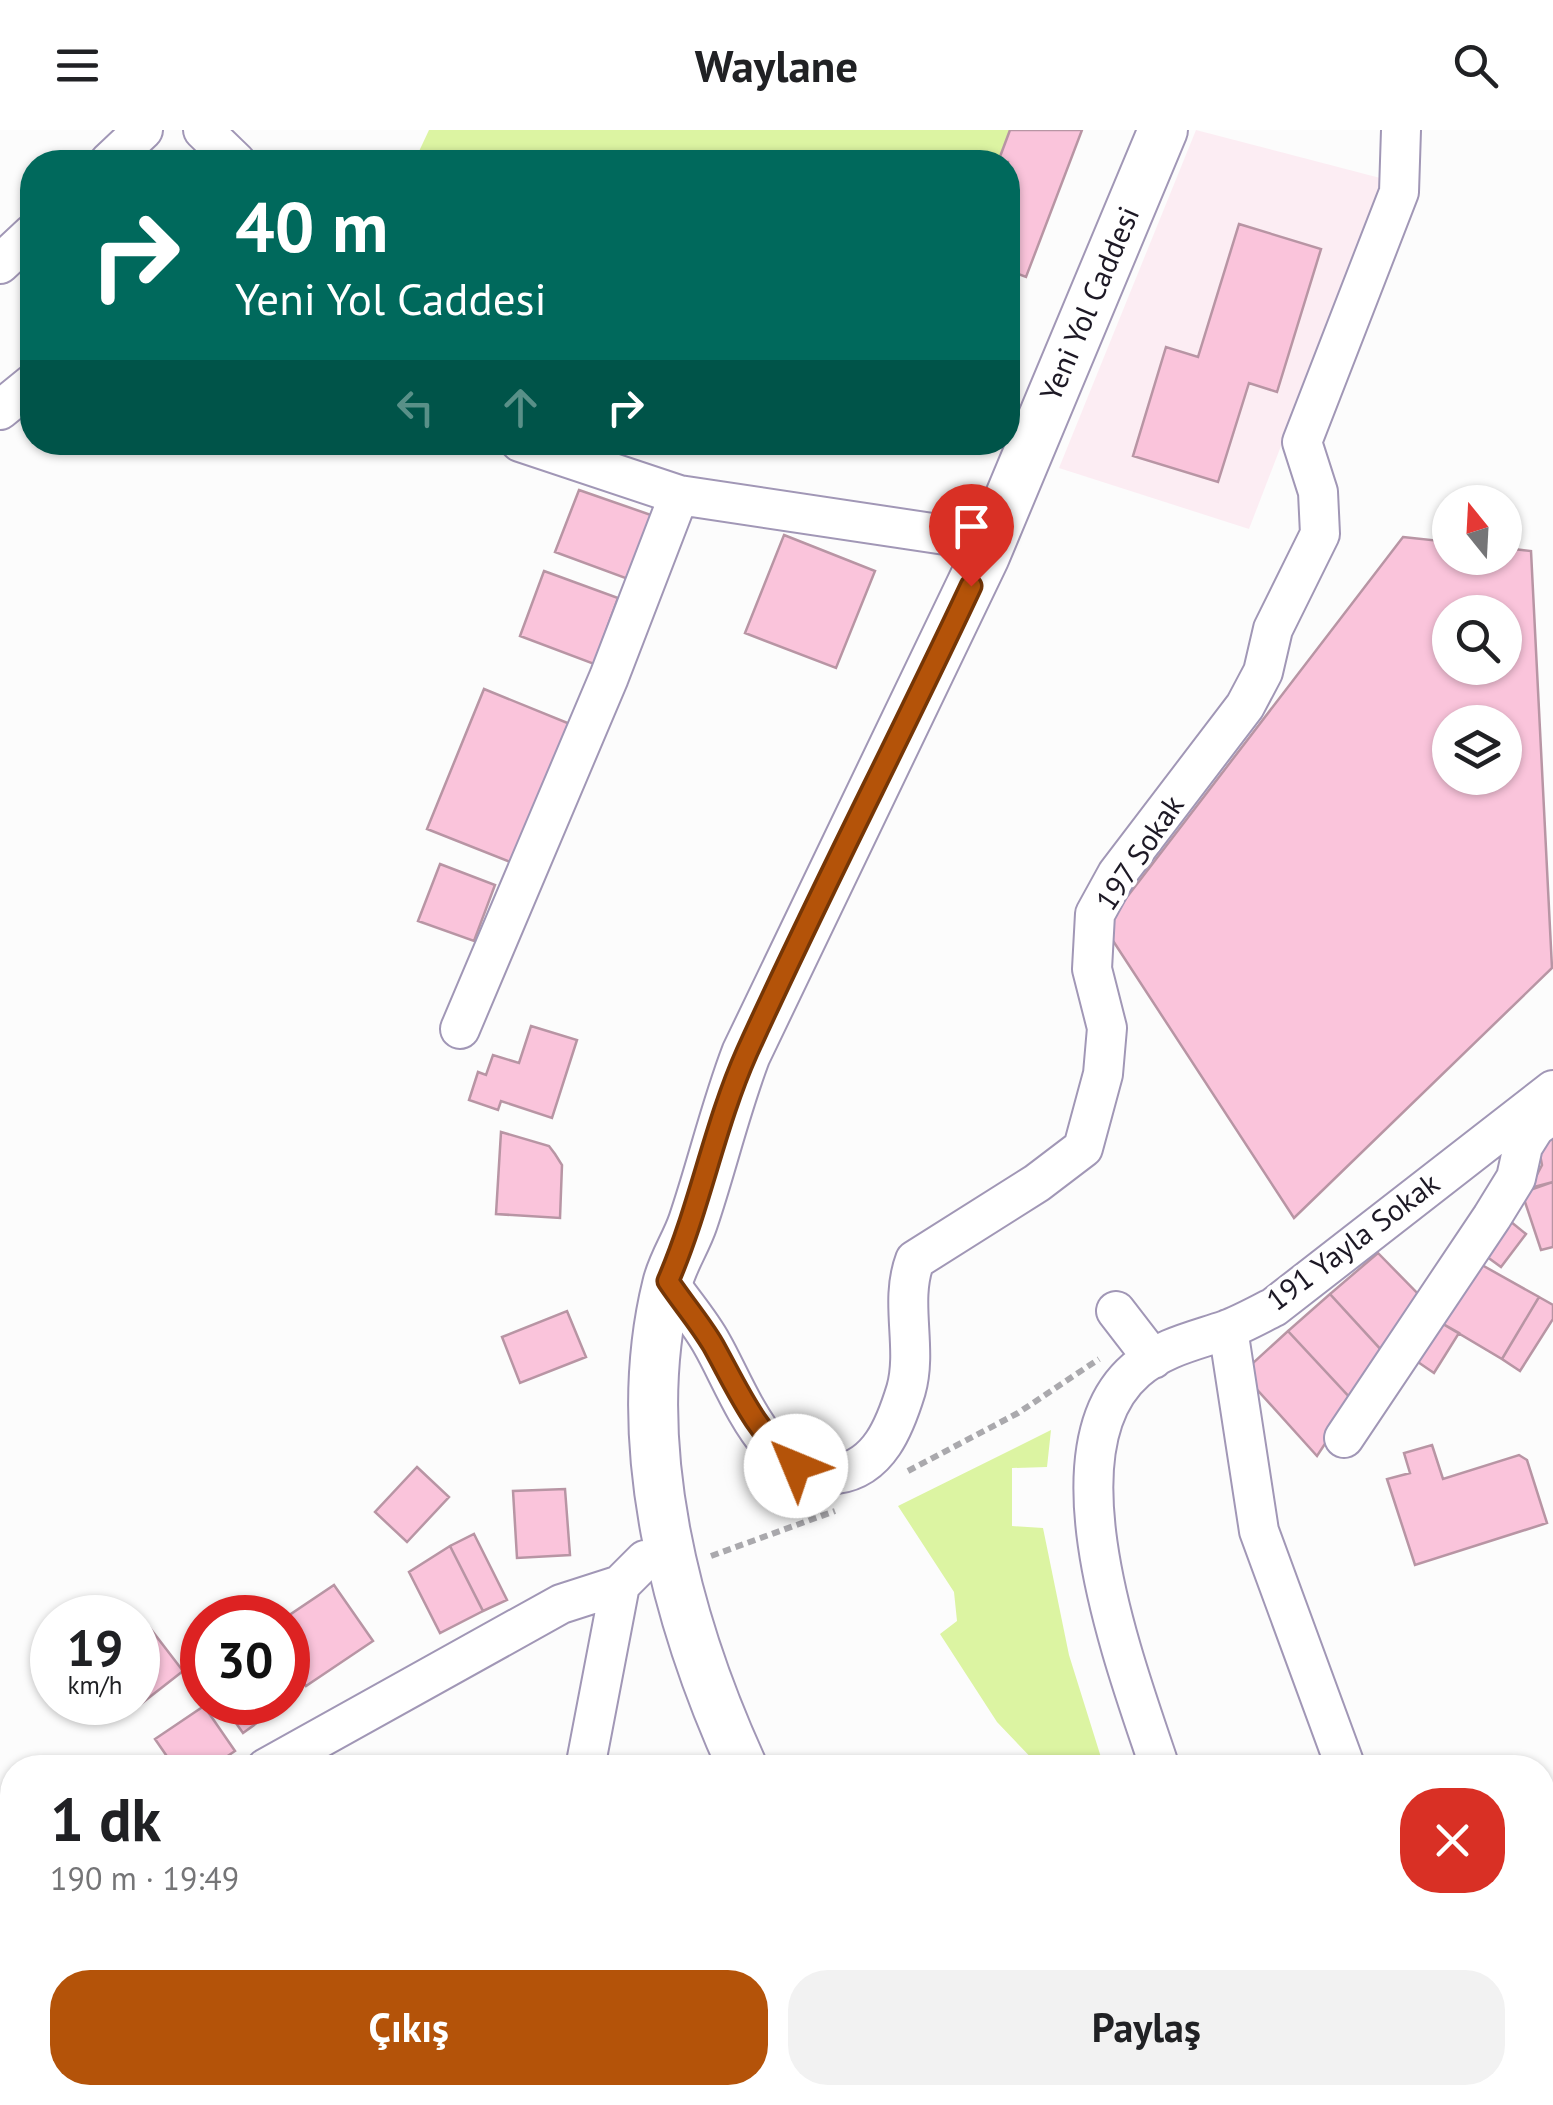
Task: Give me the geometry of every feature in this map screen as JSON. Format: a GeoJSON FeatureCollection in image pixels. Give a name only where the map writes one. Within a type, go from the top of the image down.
{"type":"FeatureCollection","features":[{"type":"Feature","properties":{"kind":"main road","name":"Yeni Yol Caddesi"},"geometry":{"type":"LineString","coordinates":[[1020,429],[1106,232],[1140,130]]}},
{"type":"Feature","properties":{"kind":"main road","name":"Yeni Yol Caddesi"},"geometry":{"type":"LineString","coordinates":[[738,1755],[696,1651],[663,1522],[653,1402],[668,1281],[693,1224],[716,1137],[746,1054],[977,572],[1163,130]]}},
{"type":"Feature","properties":{"kind":"main road","name":"Yeni Yol Caddesi"},"geometry":{"type":"LineString","coordinates":[[713,1755],[633,1572],[634,1432],[641,1355],[656,1271],[699,1118],[776,943],[972,539],[1009,455]]}},
{"type":"Feature","properties":{"kind":"street"},"geometry":{"type":"LineString","coordinates":[[122,150],[143,130]]}},
{"type":"Feature","properties":{"kind":"street"},"geometry":{"type":"LineString","coordinates":[[203,130],[224,150]]}},
{"type":"Feature","properties":{"kind":"street","name":"197 Sokak"},"geometry":{"type":"LineString","coordinates":[[668,1281],[711,1341],[748,1414],[770,1444],[822,1476],[848,1472],[867,1463],[881,1448],[908,1384],[906,1281],[914,1260],[1037,1184],[1083,1148],[1103,1074],[1107,1028],[1092,968],[1095,914],[1118,874],[1246,706],[1263,672],[1273,628],[1320,534],[1318,492],[1302,442],[1398,192],[1401,130]]}},
{"type":"Feature","properties":{"kind":"street"},"geometry":{"type":"LineString","coordinates":[[0,264],[20,245]]}},
{"type":"Feature","properties":{"kind":"street"},"geometry":{"type":"LineString","coordinates":[[0,410],[20,394]]}},
{"type":"Feature","properties":{"kind":"street"},"geometry":{"type":"LineString","coordinates":[[559,455],[679,495],[972,539]]}},
{"type":"Feature","properties":{"kind":"street"},"geometry":{"type":"LineString","coordinates":[[460,1029],[609,677],[679,495]]}},
{"type":"Feature","properties":{"kind":"street","name":"191 Yayla Sokak"},"geometry":{"type":"LineString","coordinates":[[1156,1755],[1118,1636],[1094,1522],[1092,1487],[1104,1424],[1115,1398],[1130,1376],[1166,1350],[1228,1330],[1295,1292],[1553,1090]]}},
{"type":"Feature","properties":{"kind":"street"},"geometry":{"type":"LineString","coordinates":[[1344,1438],[1516,1178],[1523,1146],[1535,1127],[1553,1114]]}},
{"type":"Feature","properties":{"kind":"street"},"geometry":{"type":"LineString","coordinates":[[1116,1312],[1152,1359]]}},
{"type":"Feature","properties":{"kind":"street"},"geometry":{"type":"LineString","coordinates":[[1228,1330],[1259,1531],[1341,1755]]}},
{"type":"Feature","properties":{"kind":"street"},"geometry":{"type":"LineString","coordinates":[[289,1755],[561,1604],[633,1572]]}},
{"type":"Feature","properties":{"kind":"street"},"geometry":{"type":"LineString","coordinates":[[588,1755],[633,1572]]}},
{"type":"Feature","properties":{"kind":"shaded area"},"geometry":{"type":"Polygon","coordinates":[[[1196,130],[1384,179],[1249,529],[1059,468],[1196,130]]]}},
{"type":"Feature","properties":{"kind":"green space"},"geometry":{"type":"Polygon","coordinates":[[[429,130],[1082,130],[1026,277],[1020,276],[1020,150],[420,150],[429,130]]]}},
{"type":"Feature","properties":{"kind":"green space"},"geometry":{"type":"Polygon","coordinates":[[[1051,1430],[1047,1467],[1012,1468],[1012,1526],[1043,1528],[1069,1655],[1100,1755],[1029,1755],[997,1722],[940,1634],[957,1621],[954,1592],[898,1506],[1051,1430]]]}},
{"type":"Feature","properties":{"kind":"building"},"geometry":{"type":"Polygon","coordinates":[[[1010,130],[1082,130],[1026,277],[1020,275],[1020,150],[1002,150],[1010,130]]]}},
{"type":"Feature","properties":{"kind":"building"},"geometry":{"type":"Polygon","coordinates":[[[1239,224],[1321,249],[1277,392],[1249,383],[1218,482],[1133,456],[1166,347],[1198,357],[1239,224]]]}},
{"type":"Feature","properties":{"kind":"building"},"geometry":{"type":"Polygon","coordinates":[[[579,490],[651,515],[628,579],[555,552],[579,490]]]}},
{"type":"Feature","properties":{"kind":"building"},"geometry":{"type":"Polygon","coordinates":[[[784,535],[875,571],[836,668],[745,633],[784,535]]]}},
{"type":"Feature","properties":{"kind":"building"},"geometry":{"type":"Polygon","coordinates":[[[1403,537],[1432,540],[1432,575],[1522,575],[1522,550],[1531,551],[1552,968],[1294,1218],[1104,927],[1403,537]]]}},
{"type":"Feature","properties":{"kind":"building"},"geometry":{"type":"Polygon","coordinates":[[[544,571],[618,598],[594,664],[520,636],[544,571]]]}},
{"type":"Feature","properties":{"kind":"building"},"geometry":{"type":"Polygon","coordinates":[[[484,689],[570,724],[513,863],[427,829],[484,689]]]}},
{"type":"Feature","properties":{"kind":"building"},"geometry":{"type":"Polygon","coordinates":[[[440,864],[495,885],[474,941],[418,921],[440,864]]]}},
{"type":"Feature","properties":{"kind":"building"},"geometry":{"type":"Polygon","coordinates":[[[531,1026],[577,1040],[552,1118],[501,1101],[498,1110],[469,1100],[478,1072],[486,1075],[493,1055],[519,1063],[531,1026]]]}},
{"type":"Feature","properties":{"kind":"building"},"geometry":{"type":"Polygon","coordinates":[[[1553,1128],[1553,1182],[1530,1188],[1542,1165],[1537,1139],[1553,1128]]]}},
{"type":"Feature","properties":{"kind":"building"},"geometry":{"type":"Polygon","coordinates":[[[501,1132],[549,1146],[555,1154],[562,1165],[560,1218],[496,1214],[501,1132]]]}},
{"type":"Feature","properties":{"kind":"building"},"geometry":{"type":"Polygon","coordinates":[[[1553,1182],[1553,1247],[1541,1250],[1522,1193],[1553,1182]]]}},
{"type":"Feature","properties":{"kind":"building"},"geometry":{"type":"Polygon","coordinates":[[[1505,1217],[1526,1234],[1501,1267],[1486,1256],[1505,1217]]]}},
{"type":"Feature","properties":{"kind":"building"},"geometry":{"type":"Polygon","coordinates":[[[1378,1253],[1427,1303],[1384,1353],[1330,1294],[1378,1253]]]}},
{"type":"Feature","properties":{"kind":"building"},"geometry":{"type":"Polygon","coordinates":[[[1473,1260],[1539,1297],[1502,1359],[1438,1321],[1473,1260]]]}},
{"type":"Feature","properties":{"kind":"building"},"geometry":{"type":"Polygon","coordinates":[[[1330,1294],[1384,1353],[1353,1401],[1288,1331],[1330,1294]]]}},
{"type":"Feature","properties":{"kind":"building"},"geometry":{"type":"Polygon","coordinates":[[[1539,1297],[1553,1305],[1553,1319],[1520,1371],[1502,1359],[1539,1297]]]}},
{"type":"Feature","properties":{"kind":"building"},"geometry":{"type":"Polygon","coordinates":[[[567,1311],[586,1357],[520,1383],[502,1337],[567,1311]]]}},
{"type":"Feature","properties":{"kind":"building"},"geometry":{"type":"Polygon","coordinates":[[[1438,1321],[1459,1333],[1434,1373],[1412,1358],[1438,1321]]]}},
{"type":"Feature","properties":{"kind":"building"},"geometry":{"type":"Polygon","coordinates":[[[1288,1331],[1353,1401],[1317,1456],[1242,1373],[1288,1331]]]}},
{"type":"Feature","properties":{"kind":"building"},"geometry":{"type":"Polygon","coordinates":[[[1432,1445],[1443,1479],[1519,1455],[1527,1460],[1547,1523],[1415,1565],[1387,1479],[1410,1473],[1404,1453],[1432,1445]]]}},
{"type":"Feature","properties":{"kind":"building"},"geometry":{"type":"Polygon","coordinates":[[[417,1467],[449,1497],[407,1542],[375,1512],[417,1467]]]}},
{"type":"Feature","properties":{"kind":"building"},"geometry":{"type":"Polygon","coordinates":[[[565,1489],[570,1555],[517,1558],[513,1491],[565,1489]]]}},
{"type":"Feature","properties":{"kind":"building"},"geometry":{"type":"Polygon","coordinates":[[[474,1534],[507,1600],[483,1611],[450,1546],[474,1534]]]}},
{"type":"Feature","properties":{"kind":"building"},"geometry":{"type":"Polygon","coordinates":[[[450,1546],[483,1611],[440,1633],[409,1572],[450,1546]]]}},
{"type":"Feature","properties":{"kind":"building"},"geometry":{"type":"Polygon","coordinates":[[[334,1585],[373,1641],[310,1683],[310,1601],[334,1585]]]}},
{"type":"Feature","properties":{"kind":"building"},"geometry":{"type":"Polygon","coordinates":[[[160,1641],[180,1667],[180,1673],[160,1689],[160,1641]]]}},
{"type":"Feature","properties":{"kind":"building"},"geometry":{"type":"Polygon","coordinates":[[[180,1722],[217,1725],[235,1751],[229,1755],[166,1755],[155,1739],[180,1722]]]}},
{"type":"Feature","properties":{"kind":"building"},"geometry":{"type":"Polygon","coordinates":[[[237,1725],[254,1725],[243,1733],[237,1725]]]}},
{"type":"Feature","properties":{"kind":"route"},"geometry":{"type":"LineString","coordinates":[[796,1466],[770,1444],[748,1414],[711,1341],[668,1281],[693,1224],[716,1137],[746,1054],[971,586]]}}]}
